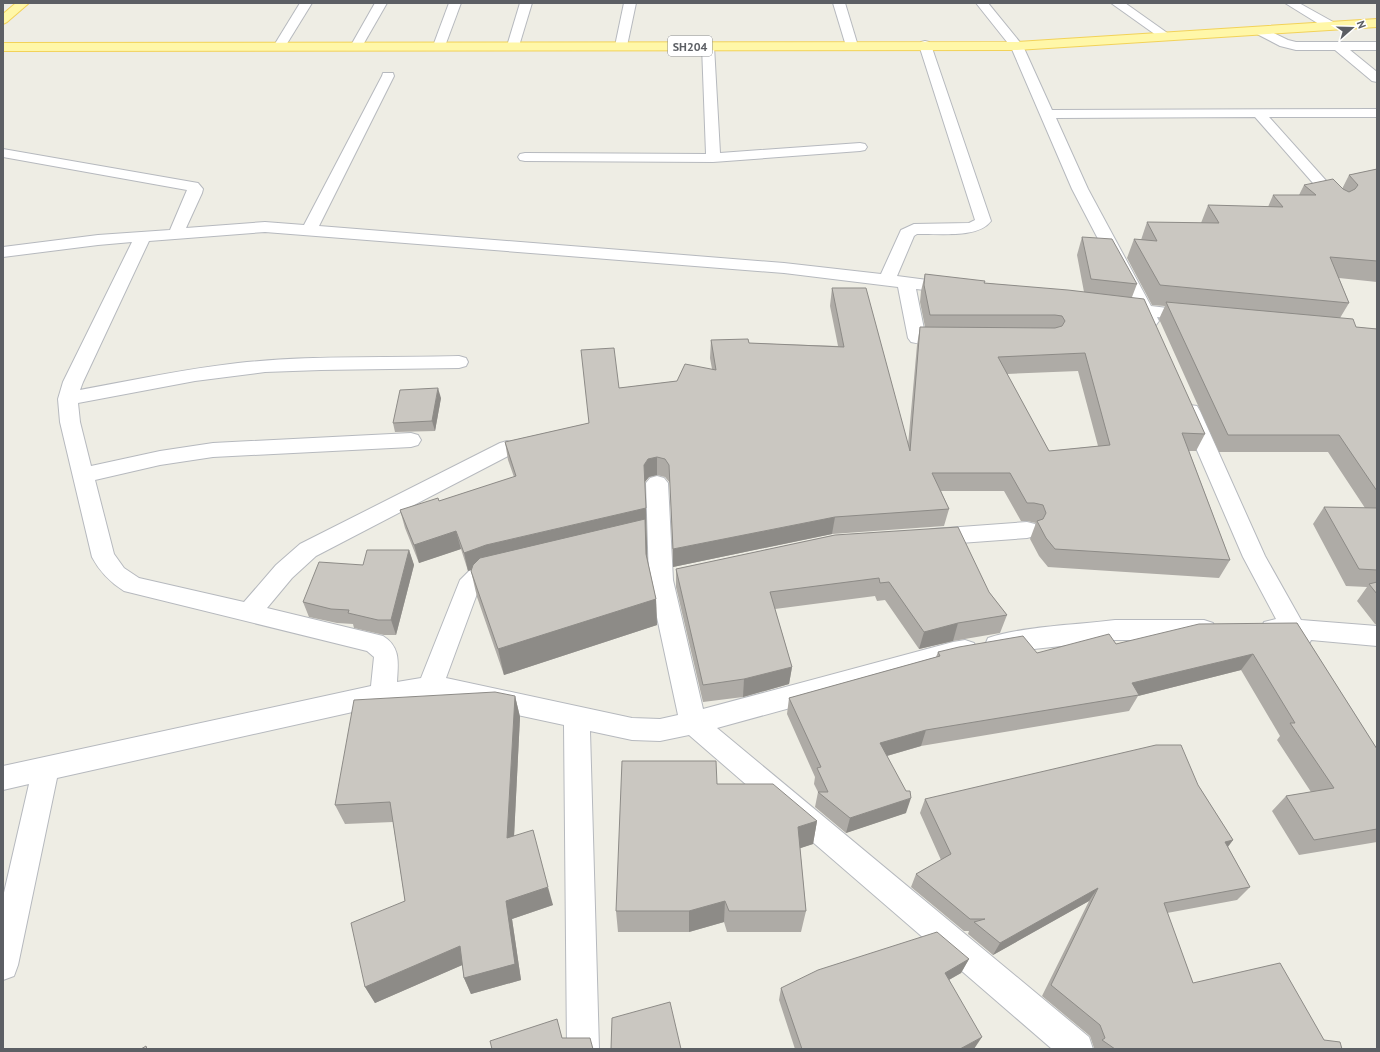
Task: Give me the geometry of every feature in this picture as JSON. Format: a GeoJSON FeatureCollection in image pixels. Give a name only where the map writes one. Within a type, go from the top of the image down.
{"type":"FeatureCollection","features":[{"type":"Feature","properties":{"kind":"main road"},"geometry":{"type":"LineString","coordinates":[[3,20],[23,3]]}},
{"type":"Feature","properties":{"kind":"main road","name":"SH204"},"geometry":{"type":"LineString","coordinates":[[3,47],[1017,46],[1377,23]]}},
{"type":"Feature","properties":{"kind":"street"},"geometry":{"type":"LineString","coordinates":[[279,47],[306,3]]}},
{"type":"Feature","properties":{"kind":"street"},"geometry":{"type":"LineString","coordinates":[[356,46],[381,3]]}},
{"type":"Feature","properties":{"kind":"street"},"geometry":{"type":"LineString","coordinates":[[439,46],[455,3]]}},
{"type":"Feature","properties":{"kind":"street"},"geometry":{"type":"LineString","coordinates":[[513,46],[526,3]]}},
{"type":"Feature","properties":{"kind":"street"},"geometry":{"type":"LineString","coordinates":[[621,46],[630,3]]}},
{"type":"Feature","properties":{"kind":"street"},"geometry":{"type":"LineString","coordinates":[[839,3],[852,46]]}},
{"type":"Feature","properties":{"kind":"street"},"geometry":{"type":"LineString","coordinates":[[982,3],[1017,46],[1080,189],[1145,311],[1158,340]]}},
{"type":"Feature","properties":{"kind":"street"},"geometry":{"type":"LineString","coordinates":[[1117,3],[1168,37]]}},
{"type":"Feature","properties":{"kind":"street"},"geometry":{"type":"LineString","coordinates":[[1291,3],[1332,26]]}},
{"type":"Feature","properties":{"kind":"street"},"geometry":{"type":"LineString","coordinates":[[1262,31],[1290,45],[1377,46]]}},
{"type":"Feature","properties":{"kind":"street"},"geometry":{"type":"LineString","coordinates":[[887,280],[907,233],[910,230],[972,228],[982,222],[925,45]]}},
{"type":"Feature","properties":{"kind":"street"},"geometry":{"type":"LineString","coordinates":[[708,46],[713,158]]}},
{"type":"Feature","properties":{"kind":"street"},"geometry":{"type":"LineString","coordinates":[[1338,46],[1376,77]]}},
{"type":"Feature","properties":{"kind":"street"},"geometry":{"type":"LineString","coordinates":[[309,231],[388,76]]}},
{"type":"Feature","properties":{"kind":"street"},"geometry":{"type":"LineString","coordinates":[[1047,114],[1377,113]]}},
{"type":"Feature","properties":{"kind":"street"},"geometry":{"type":"LineString","coordinates":[[1259,114],[1339,204]]}},
{"type":"Feature","properties":{"kind":"street"},"geometry":{"type":"LineString","coordinates":[[525,157],[713,158],[860,147]]}},
{"type":"Feature","properties":{"kind":"street"},"geometry":{"type":"LineString","coordinates":[[3,153],[193,186],[195,189],[194,193],[176,234]]}},
{"type":"Feature","properties":{"kind":"street"},"geometry":{"type":"LineString","coordinates":[[3,252],[98,240],[265,227],[776,267],[968,290]]}},
{"type":"Feature","properties":{"kind":"street"},"geometry":{"type":"LineString","coordinates":[[144,236],[73,382],[68,399],[70,422],[103,557],[116,574],[132,585],[374,643],[382,648],[386,657],[383,695]]}},
{"type":"Feature","properties":{"kind":"street"},"geometry":{"type":"LineString","coordinates":[[906,282],[917,338],[961,339]]}},
{"type":"Feature","properties":{"kind":"street"},"geometry":{"type":"LineString","coordinates":[[1107,306],[1209,318]]}},
{"type":"Feature","properties":{"kind":"street"},"geometry":{"type":"LineString","coordinates":[[68,399],[184,377],[239,369],[292,365],[459,362]]}},
{"type":"Feature","properties":{"kind":"street"},"geometry":{"type":"LineString","coordinates":[[1184,398],[1254,557],[1293,629],[1310,656]]}},
{"type":"Feature","properties":{"kind":"street"},"geometry":{"type":"LineString","coordinates":[[82,475],[160,458],[213,450],[411,440]]}},
{"type":"Feature","properties":{"kind":"street"},"geometry":{"type":"LineString","coordinates":[[249,613],[284,570],[308,550],[506,448]]}},
{"type":"Feature","properties":{"kind":"street"},"geometry":{"type":"LineString","coordinates":[[657,483],[661,580],[693,723],[1077,1049]]}},
{"type":"Feature","properties":{"kind":"street"},"geometry":{"type":"LineString","coordinates":[[910,539],[1027,530]]}},
{"type":"Feature","properties":{"kind":"street"},"geometry":{"type":"LineString","coordinates":[[636,538],[659,532]]}},
{"type":"Feature","properties":{"kind":"street"},"geometry":{"type":"LineString","coordinates":[[430,687],[468,586],[477,577],[521,565]]}},
{"type":"Feature","properties":{"kind":"street"},"geometry":{"type":"LineString","coordinates":[[661,580],[685,575]]}},
{"type":"Feature","properties":{"kind":"street"},"geometry":{"type":"LineString","coordinates":[[3,778],[383,695],[430,687],[448,689],[632,729],[660,730],[693,723],[953,652],[1034,639],[1115,630],[1223,629]]}},
{"type":"Feature","properties":{"kind":"street"},"geometry":{"type":"LineString","coordinates":[[1254,629],[1293,629],[1377,636]]}},
{"type":"Feature","properties":{"kind":"street"},"geometry":{"type":"LineString","coordinates":[[577,717],[583,1049]]}},
{"type":"Feature","properties":{"kind":"street"},"geometry":{"type":"LineString","coordinates":[[3,965],[46,768]]}},
{"type":"Feature","properties":{"kind":"building"},"geometry":{"type":"Polygon","coordinates":[[[1377,169],[1377,261],[1330,257],[1349,303],[1160,285],[1134,239],[1157,241],[1147,222],[1219,223],[1208,205],[1283,207],[1273,195],[1316,195],[1304,185],[1333,179],[1343,189],[1349,192],[1355,189],[1358,185],[1349,175],[1377,169]]]}},
{"type":"Feature","properties":{"kind":"building"},"geometry":{"type":"Polygon","coordinates":[[[1082,237],[1112,239],[1137,284],[1091,279],[1082,237]]]}},
{"type":"Feature","properties":{"kind":"building"},"geometry":{"type":"Polygon","coordinates":[[[925,274],[985,281],[984,283],[1068,290],[1144,299],[1205,434],[1182,433],[1230,560],[1055,549],[1046,538],[1037,521],[1043,519],[1046,513],[1043,505],[1027,503],[1010,473],[932,473],[949,509],[835,517],[673,549],[669,465],[665,459],[657,457],[648,459],[644,465],[646,508],[486,545],[464,553],[456,531],[414,545],[400,510],[438,498],[439,501],[516,476],[505,442],[589,423],[581,350],[614,348],[619,388],[677,381],[685,364],[716,370],[711,340],[748,339],[749,343],[844,347],[832,288],[866,288],[910,451],[920,327],[1055,328],[1062,326],[1065,321],[1062,316],[1055,315],[930,315],[924,285],[925,274]],[[1085,353],[998,357],[1049,451],[1110,445],[1085,353]]]}},
{"type":"Feature","properties":{"kind":"building"},"geometry":{"type":"Polygon","coordinates":[[[1166,302],[1353,319],[1356,327],[1377,329],[1377,491],[1339,435],[1228,435],[1166,302]]]}},
{"type":"Feature","properties":{"kind":"building"},"geometry":{"type":"Polygon","coordinates":[[[438,388],[432,421],[393,423],[400,390],[438,388]]]}},
{"type":"Feature","properties":{"kind":"building"},"geometry":{"type":"Polygon","coordinates":[[[1324,507],[1377,508],[1377,570],[1359,569],[1324,507]]]}},
{"type":"Feature","properties":{"kind":"building"},"geometry":{"type":"Polygon","coordinates":[[[645,519],[646,554],[656,599],[498,649],[471,571],[473,565],[480,558],[645,519]]]}},
{"type":"Feature","properties":{"kind":"building"},"geometry":{"type":"Polygon","coordinates":[[[958,527],[989,592],[1007,615],[958,623],[924,632],[889,582],[880,583],[879,578],[770,592],[792,667],[744,679],[703,685],[676,569],[835,535],[958,527]]]}},
{"type":"Feature","properties":{"kind":"building"},"geometry":{"type":"Polygon","coordinates":[[[367,550],[409,550],[391,620],[378,620],[348,613],[349,610],[331,609],[303,602],[319,562],[363,565],[367,550]]]}},
{"type":"Feature","properties":{"kind":"building"},"geometry":{"type":"Polygon","coordinates":[[[1377,582],[1377,594],[1369,584],[1377,582]]]}},
{"type":"Feature","properties":{"kind":"building"},"geometry":{"type":"Polygon","coordinates":[[[1297,623],[1377,749],[1377,829],[1314,840],[1286,796],[1334,788],[1290,723],[1295,723],[1253,654],[1132,683],[1139,695],[926,730],[880,743],[906,791],[910,791],[911,798],[850,818],[818,792],[828,792],[817,768],[821,767],[789,698],[940,656],[938,652],[1023,636],[1037,653],[1109,634],[1116,644],[1199,624],[1297,623]]]}},
{"type":"Feature","properties":{"kind":"building"},"geometry":{"type":"Polygon","coordinates":[[[495,692],[515,696],[507,838],[533,830],[548,887],[506,901],[515,964],[464,978],[460,946],[365,987],[351,923],[405,901],[390,802],[335,805],[354,700],[495,692]]]}},
{"type":"Feature","properties":{"kind":"building"},"geometry":{"type":"Polygon","coordinates":[[[1156,745],[1181,745],[1198,785],[1233,840],[1225,842],[1250,887],[1164,903],[1193,983],[1280,963],[1324,1040],[1340,1042],[1342,1049],[1115,1049],[1102,1040],[1105,1038],[1100,1025],[1051,985],[1098,888],[1000,943],[974,922],[985,919],[970,919],[916,874],[951,854],[925,799],[1156,745]]]}},
{"type":"Feature","properties":{"kind":"building"},"geometry":{"type":"Polygon","coordinates":[[[622,761],[716,761],[717,784],[773,784],[817,821],[798,827],[806,911],[729,911],[725,901],[689,911],[616,911],[622,761]]]}},
{"type":"Feature","properties":{"kind":"building"},"geometry":{"type":"Polygon","coordinates":[[[937,932],[969,959],[945,973],[982,1037],[960,1049],[802,1049],[781,988],[818,970],[937,932]]]}},
{"type":"Feature","properties":{"kind":"building"},"geometry":{"type":"Polygon","coordinates":[[[670,1002],[681,1049],[611,1049],[612,1018],[670,1002]]]}},
{"type":"Feature","properties":{"kind":"building"},"geometry":{"type":"Polygon","coordinates":[[[557,1019],[562,1038],[590,1038],[593,1049],[492,1049],[490,1041],[557,1019]]]}}]}
